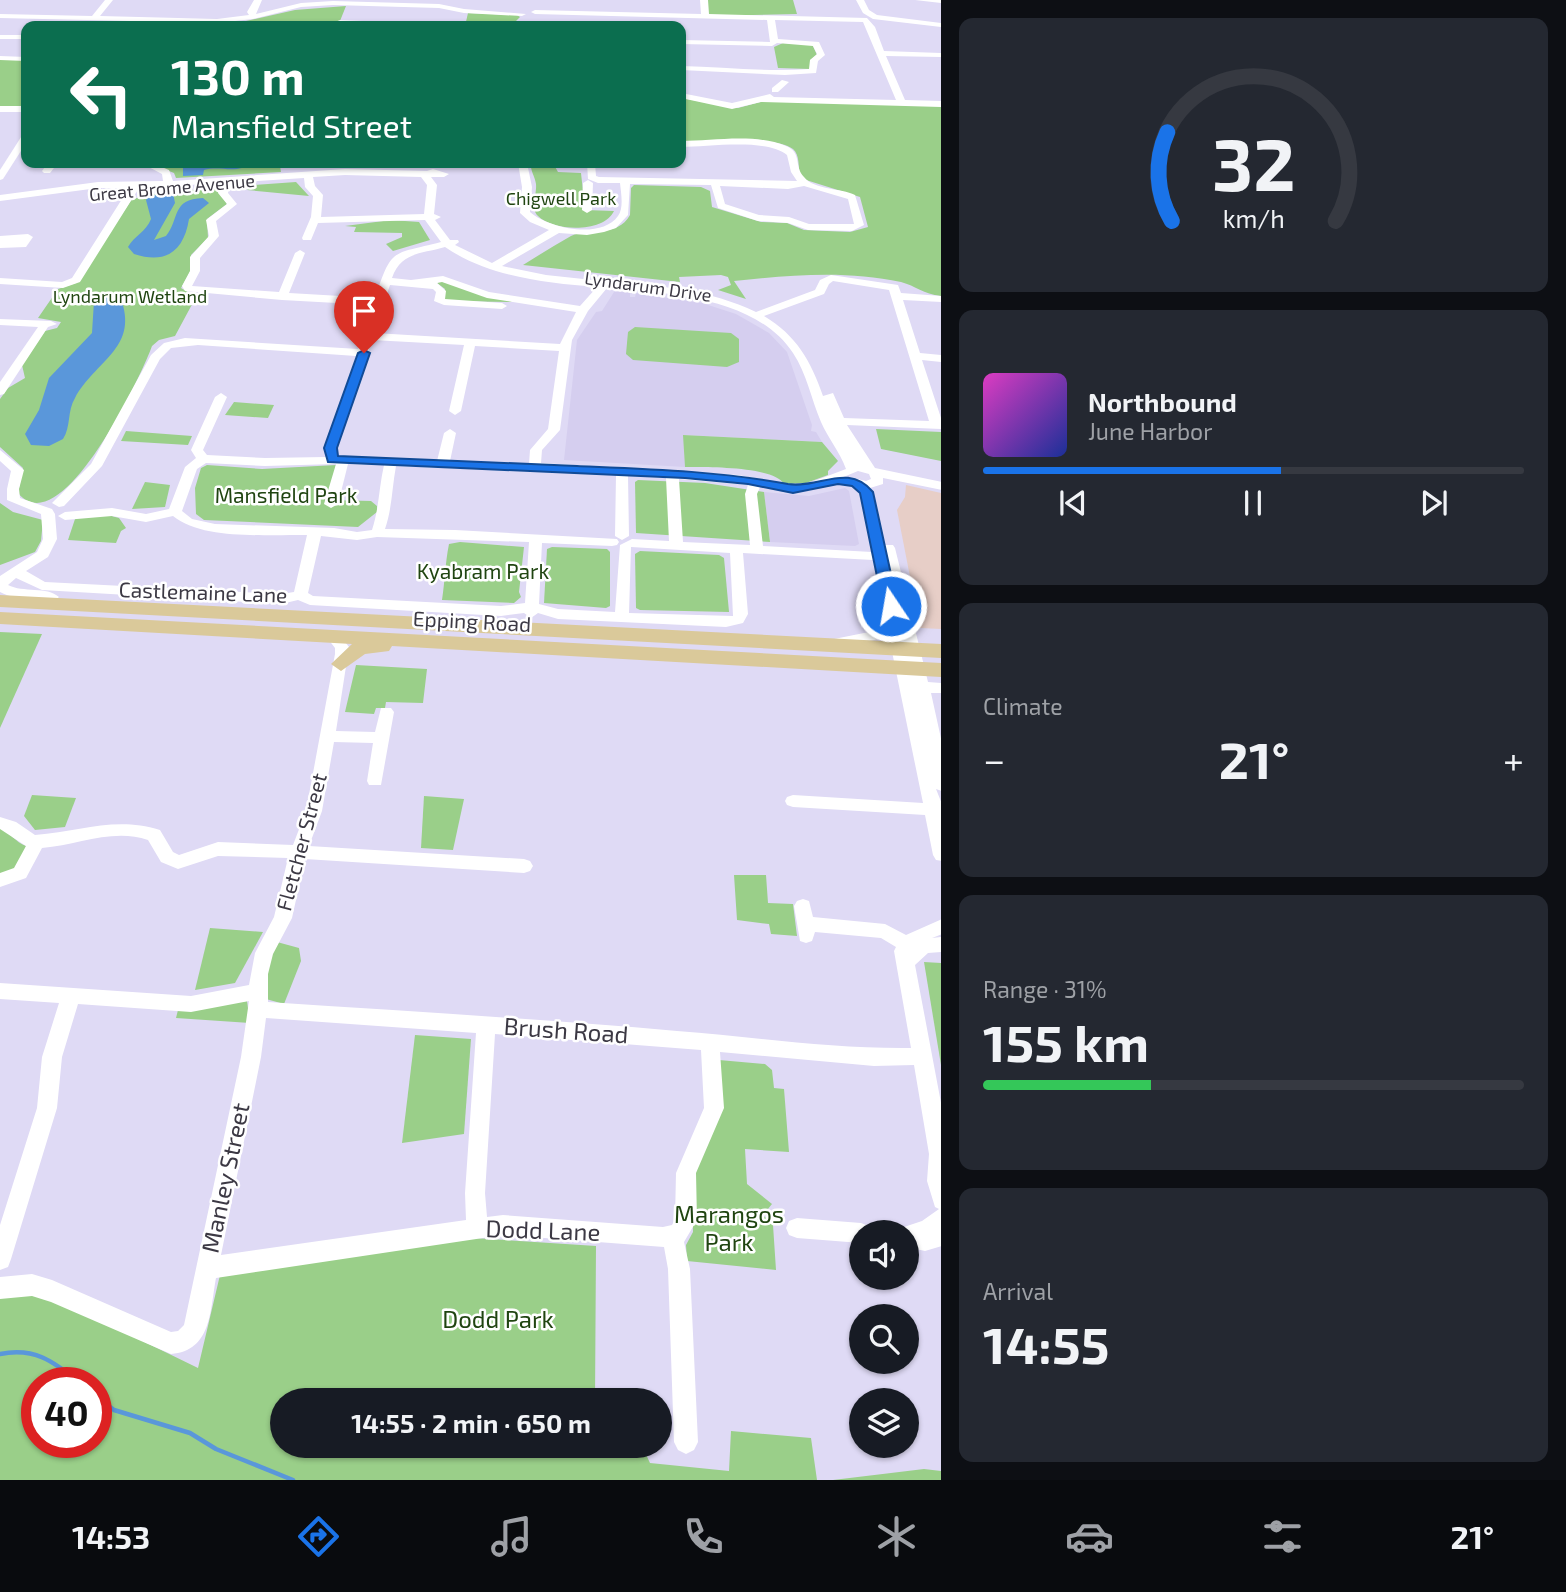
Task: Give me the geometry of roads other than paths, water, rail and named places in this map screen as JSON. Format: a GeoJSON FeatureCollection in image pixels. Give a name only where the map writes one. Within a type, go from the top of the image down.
{"type":"FeatureCollection","features":[{"type":"Feature","properties":{"kind":"main road","name":"Epping Road"},"geometry":{"type":"LineString","coordinates":[[0,601],[818,645],[941,670]]}},
{"type":"Feature","properties":{"kind":"main road","name":"Epping Road"},"geometry":{"type":"LineString","coordinates":[[0,618],[332,635],[499,647],[906,665],[941,651]]}},
{"type":"Feature","properties":{"kind":"main road"},"geometry":{"type":"LineString","coordinates":[[341,664],[360,648],[369,646],[463,650],[499,647]]}},
{"type":"Feature","properties":{"kind":"street"},"geometry":{"type":"LineString","coordinates":[[95,17],[109,0]]}},
{"type":"Feature","properties":{"kind":"street"},"geometry":{"type":"LineString","coordinates":[[255,14],[258,0]]}},
{"type":"Feature","properties":{"kind":"street"},"geometry":{"type":"LineString","coordinates":[[704,0],[705,18]]}},
{"type":"Feature","properties":{"kind":"street"},"geometry":{"type":"LineString","coordinates":[[860,0],[870,19],[901,102]]}},
{"type":"Feature","properties":{"kind":"street"},"geometry":{"type":"LineString","coordinates":[[919,0],[938,1],[941,13]]}},
{"type":"Feature","properties":{"kind":"street"},"geometry":{"type":"LineString","coordinates":[[216,21],[301,5],[343,1],[440,8],[459,5],[505,13],[529,11],[705,18],[810,13],[941,25]]}},
{"type":"Feature","properties":{"kind":"street"},"geometry":{"type":"LineString","coordinates":[[435,21],[440,8]]}},
{"type":"Feature","properties":{"kind":"street"},"geometry":{"type":"LineString","coordinates":[[0,16],[41,13],[117,21]]}},
{"type":"Feature","properties":{"kind":"street"},"geometry":{"type":"LineString","coordinates":[[13,16],[0,34],[21,36]]}},
{"type":"Feature","properties":{"kind":"street"},"geometry":{"type":"LineString","coordinates":[[62,21],[66,16]]}},
{"type":"Feature","properties":{"kind":"street"},"geometry":{"type":"LineString","coordinates":[[770,16],[775,41]]}},
{"type":"Feature","properties":{"kind":"street"},"geometry":{"type":"LineString","coordinates":[[686,42],[766,44],[775,41],[818,45],[821,55],[814,60],[815,69],[783,75],[759,70],[686,68]]}},
{"type":"Feature","properties":{"kind":"street"},"geometry":{"type":"LineString","coordinates":[[882,53],[941,55]]}},
{"type":"Feature","properties":{"kind":"street"},"geometry":{"type":"LineString","coordinates":[[0,58],[21,59]]}},
{"type":"Feature","properties":{"kind":"street"},"geometry":{"type":"LineString","coordinates":[[776,96],[783,75]]}},
{"type":"Feature","properties":{"kind":"street"},"geometry":{"type":"LineString","coordinates":[[686,97],[727,106],[776,96],[800,100],[941,104]]}},
{"type":"Feature","properties":{"kind":"street"},"geometry":{"type":"LineString","coordinates":[[0,109],[21,110]]}},
{"type":"Feature","properties":{"kind":"street"},"geometry":{"type":"LineString","coordinates":[[4,200],[9,177],[2,172],[21,142]]}},
{"type":"Feature","properties":{"kind":"street"},"geometry":{"type":"LineString","coordinates":[[686,144],[758,142],[781,146],[791,153],[794,172],[803,182],[826,192],[852,197],[858,227],[811,227],[789,220],[755,217],[721,206],[716,187]]}},
{"type":"Feature","properties":{"kind":"street"},"geometry":{"type":"LineString","coordinates":[[15,151],[21,151]]}},
{"type":"Feature","properties":{"kind":"street"},"geometry":{"type":"LineString","coordinates":[[157,168],[166,172],[168,185]]}},
{"type":"Feature","properties":{"kind":"street"},"geometry":{"type":"LineString","coordinates":[[392,175],[394,168]]}},
{"type":"Feature","properties":{"kind":"street"},"geometry":{"type":"LineString","coordinates":[[523,168],[527,187],[525,213],[537,223],[559,230],[600,229],[621,219],[625,211],[625,181]]}},
{"type":"Feature","properties":{"kind":"street"},"geometry":{"type":"LineString","coordinates":[[592,168],[593,178],[625,181],[716,187],[733,183],[780,185],[803,182]]}},
{"type":"Feature","properties":{"kind":"street"},"geometry":{"type":"LineString","coordinates":[[315,220],[432,217],[435,175]]}},
{"type":"Feature","properties":{"kind":"street","name":"Great Brome Avenue"},"geometry":{"type":"LineString","coordinates":[[4,200],[308,176],[435,175]]}},
{"type":"Feature","properties":{"kind":"street"},"geometry":{"type":"LineString","coordinates":[[307,238],[315,220],[318,195],[310,187],[308,176]]}},
{"type":"Feature","properties":{"kind":"street"},"geometry":{"type":"LineString","coordinates":[[223,181],[223,193],[232,204],[211,220],[214,236],[195,257],[195,271],[188,288],[198,292],[380,302]]}},
{"type":"Feature","properties":{"kind":"street"},"geometry":{"type":"LineString","coordinates":[[587,210],[588,183]]}},
{"type":"Feature","properties":{"kind":"street"},"geometry":{"type":"LineString","coordinates":[[0,281],[69,284],[76,281],[133,189]]}},
{"type":"Feature","properties":{"kind":"street","name":"Lyndarum Drive"},"geometry":{"type":"LineString","coordinates":[[432,217],[434,229],[453,245],[499,266],[682,292],[726,303],[762,316],[790,331],[809,350],[864,477],[884,555],[906,665]]}},
{"type":"Feature","properties":{"kind":"street"},"geometry":{"type":"LineString","coordinates":[[499,266],[556,238],[559,230]]}},
{"type":"Feature","properties":{"kind":"street"},"geometry":{"type":"LineString","coordinates":[[0,239],[28,237],[22,244],[0,245]]}},
{"type":"Feature","properties":{"kind":"street"},"geometry":{"type":"LineString","coordinates":[[331,504],[338,456],[364,353],[388,276],[404,260],[453,245]]}},
{"type":"Feature","properties":{"kind":"street"},"geometry":{"type":"LineString","coordinates":[[282,297],[300,253]]}},
{"type":"Feature","properties":{"kind":"street"},"geometry":{"type":"LineString","coordinates":[[388,276],[413,283],[438,283],[510,302]]}},
{"type":"Feature","properties":{"kind":"street"},"geometry":{"type":"LineString","coordinates":[[762,316],[795,307],[807,297],[820,292],[826,280],[834,277],[891,285],[899,296],[939,425],[839,421]]}},
{"type":"Feature","properties":{"kind":"street"},"geometry":{"type":"LineString","coordinates":[[583,310],[591,281]]}},
{"type":"Feature","properties":{"kind":"street"},"geometry":{"type":"LineString","coordinates":[[438,283],[442,302],[539,303],[583,310]]}},
{"type":"Feature","properties":{"kind":"street"},"geometry":{"type":"LineString","coordinates":[[537,464],[538,444],[554,430],[567,337],[583,310],[605,283]]}},
{"type":"Feature","properties":{"kind":"street"},"geometry":{"type":"LineString","coordinates":[[899,296],[941,299]]}},
{"type":"Feature","properties":{"kind":"street","name":"Lyndarum Drive"},"geometry":{"type":"LineString","coordinates":[[762,316],[800,352],[827,421],[850,460],[864,477]]}},
{"type":"Feature","properties":{"kind":"street"},"geometry":{"type":"LineString","coordinates":[[0,322],[48,324],[0,391]]}},
{"type":"Feature","properties":{"kind":"street"},"geometry":{"type":"LineString","coordinates":[[369,336],[565,348]]}},
{"type":"Feature","properties":{"kind":"street"},"geometry":{"type":"LineString","coordinates":[[151,609],[5,590],[0,582],[7,571],[34,561],[48,547],[50,532],[60,509],[75,487],[100,460],[155,357],[168,345],[194,343],[364,353]]}},
{"type":"Feature","properties":{"kind":"street"},"geometry":{"type":"LineString","coordinates":[[455,411],[470,343]]}},
{"type":"Feature","properties":{"kind":"street"},"geometry":{"type":"LineString","coordinates":[[917,356],[941,359]]}},
{"type":"Feature","properties":{"kind":"street"},"geometry":{"type":"LineString","coordinates":[[202,459],[197,450],[221,397]]}},
{"type":"Feature","properties":{"kind":"street"},"geometry":{"type":"LineString","coordinates":[[443,464],[450,433]]}},
{"type":"Feature","properties":{"kind":"street"},"geometry":{"type":"LineString","coordinates":[[0,454],[18,470],[12,494],[14,500],[29,506],[146,518],[175,512],[200,527],[349,533],[379,526],[406,535],[536,538],[884,555]]}},
{"type":"Feature","properties":{"kind":"street"},"geometry":{"type":"LineString","coordinates":[[175,512],[191,467],[202,459],[312,461],[338,456],[506,467],[537,464],[565,469],[672,474],[756,482],[793,489],[864,477],[902,478],[941,486]]}},
{"type":"Feature","properties":{"kind":"street"},"geometry":{"type":"LineString","coordinates":[[379,526],[391,461]]}},
{"type":"Feature","properties":{"kind":"street"},"geometry":{"type":"LineString","coordinates":[[622,471],[622,617]]}},
{"type":"Feature","properties":{"kind":"street"},"geometry":{"type":"LineString","coordinates":[[672,474],[676,545]]}},
{"type":"Feature","properties":{"kind":"street"},"geometry":{"type":"LineString","coordinates":[[756,482],[751,494],[757,549]]}},
{"type":"Feature","properties":{"kind":"street"},"geometry":{"type":"LineString","coordinates":[[299,595],[315,531]]}},
{"type":"Feature","properties":{"kind":"street"},"geometry":{"type":"LineString","coordinates":[[531,610],[536,538]]}},
{"type":"Feature","properties":{"kind":"street","name":"Castlemaine Lane"},"geometry":{"type":"LineString","coordinates":[[7,571],[42,586],[281,599],[299,595],[310,600],[726,622],[738,620],[741,614],[736,548]]}},
{"type":"Feature","properties":{"kind":"street","name":"Lyndarum Drive"},"geometry":{"type":"LineString","coordinates":[[884,555],[895,626],[906,665]]}},
{"type":"Feature","properties":{"kind":"street"},"geometry":{"type":"LineString","coordinates":[[32,580],[34,561]]}},
{"type":"Feature","properties":{"kind":"street"},"geometry":{"type":"LineString","coordinates":[[818,645],[883,634],[895,626]]}},
{"type":"Feature","properties":{"kind":"street","name":"Fletcher Street"},"geometry":{"type":"LineString","coordinates":[[258,1000],[261,964],[283,918],[299,851],[314,811],[341,664],[342,647],[332,635]]}},
{"type":"Feature","properties":{"kind":"street"},"geometry":{"type":"LineString","coordinates":[[906,665],[941,785]]}},
{"type":"Feature","properties":{"kind":"street"},"geometry":{"type":"LineString","coordinates":[[906,665],[937,810],[941,855]]}},
{"type":"Feature","properties":{"kind":"street","name":"Epping Road"},"geometry":{"type":"LineString","coordinates":[[906,665],[941,688]]}},
{"type":"Feature","properties":{"kind":"street"},"geometry":{"type":"LineString","coordinates":[[375,781],[386,712]]}},
{"type":"Feature","properties":{"kind":"street"},"geometry":{"type":"LineString","coordinates":[[327,736],[382,738]]}},
{"type":"Feature","properties":{"kind":"street"},"geometry":{"type":"LineString","coordinates":[[793,801],[937,810]]}},
{"type":"Feature","properties":{"kind":"street"},"geometry":{"type":"LineString","coordinates":[[0,823],[12,826],[21,836],[36,842],[128,829],[154,835],[167,857],[178,862],[225,848],[511,865]]}},
{"type":"Feature","properties":{"kind":"street"},"geometry":{"type":"LineString","coordinates":[[0,880],[18,878],[25,872],[36,842]]}},
{"type":"Feature","properties":{"kind":"street"},"geometry":{"type":"LineString","coordinates":[[804,922],[885,931],[909,953],[921,1061],[939,1162],[937,1181],[941,1200]]}},
{"type":"Feature","properties":{"kind":"street"},"geometry":{"type":"LineString","coordinates":[[909,953],[941,926]]}},
{"type":"Feature","properties":{"kind":"street"},"geometry":{"type":"LineString","coordinates":[[909,953],[923,946],[941,944]]}},
{"type":"Feature","properties":{"kind":"street","name":"Brush Road"},"geometry":{"type":"LineString","coordinates":[[0,991],[191,1004],[258,1000],[486,1025],[874,1057],[895,1064],[921,1061]]}},
{"type":"Feature","properties":{"kind":"street"},"geometry":{"type":"LineString","coordinates":[[0,1259],[46,1115],[52,1057],[71,996]]}},
{"type":"Feature","properties":{"kind":"street","name":"Manley Street"},"geometry":{"type":"LineString","coordinates":[[0,1288],[28,1285],[52,1290],[162,1341],[183,1342],[194,1331],[251,1057],[258,1000]]}},
{"type":"Feature","properties":{"kind":"street"},"geometry":{"type":"LineString","coordinates":[[477,1228],[472,1140],[486,1025]]}},
{"type":"Feature","properties":{"kind":"street"},"geometry":{"type":"LineString","coordinates":[[686,1442],[679,1269],[672,1237],[685,1228],[686,1173],[712,1115],[710,1042]]}},
{"type":"Feature","properties":{"kind":"street"},"geometry":{"type":"LineString","coordinates":[[919,1232],[928,1229],[941,1218]]}},
{"type":"Feature","properties":{"kind":"street","name":"Dodd Lane"},"geometry":{"type":"LineString","coordinates":[[208,1268],[503,1225],[672,1237]]}},
{"type":"Feature","properties":{"kind":"street"},"geometry":{"type":"LineString","coordinates":[[797,1228],[849,1232]]}},
{"type":"Feature","properties":{"kind":"street"},"geometry":{"type":"LineString","coordinates":[[919,1240],[935,1240],[941,1235]]}},
{"type":"Feature","properties":{"kind":"water"},"geometry":{"type":"Polygon","coordinates":[[[183,168],[240,168],[210,169],[204,170],[203,175],[183,176],[183,168]]]}},
{"type":"Feature","properties":{"kind":"water"},"geometry":{"type":"Polygon","coordinates":[[[173,193],[175,203],[154,240],[166,236],[178,211],[186,202],[203,198],[209,203],[189,219],[183,239],[172,252],[156,258],[134,254],[128,247],[151,219],[146,200],[149,196],[173,193]]]}},
{"type":"Feature","properties":{"kind":"water"},"geometry":{"type":"Polygon","coordinates":[[[108,296],[122,302],[124,332],[119,343],[75,398],[63,439],[49,446],[31,445],[25,434],[39,410],[49,378],[92,333],[94,301],[108,296]]]}},
{"type":"Feature","properties":{"kind":"waterway"},"geometry":{"type":"LineString","coordinates":[[0,1354],[33,1354],[59,1367]]}},
{"type":"Feature","properties":{"kind":"waterway"},"geometry":{"type":"LineString","coordinates":[[112,1408],[190,1433],[216,1449],[293,1480]]}},
{"type":"Feature","properties":{"kind":"park label","name":"Chigwell Park"},"geometry":{"type":"Point","coordinates":[561,199]}},
{"type":"Feature","properties":{"kind":"park label","name":"Lyndarum Wetland"},"geometry":{"type":"Point","coordinates":[130,297]}},
{"type":"Feature","properties":{"kind":"park label","name":"Mansfield Park"},"geometry":{"type":"Point","coordinates":[286,496]}},
{"type":"Feature","properties":{"kind":"park label","name":"Kyabram Park"},"geometry":{"type":"Point","coordinates":[483,572]}},
{"type":"Feature","properties":{"kind":"park label","name":"Marangos Park"},"geometry":{"type":"Point","coordinates":[729,1229]}},
{"type":"Feature","properties":{"kind":"park label","name":"Dodd Park"},"geometry":{"type":"Point","coordinates":[498,1320]}}]}
